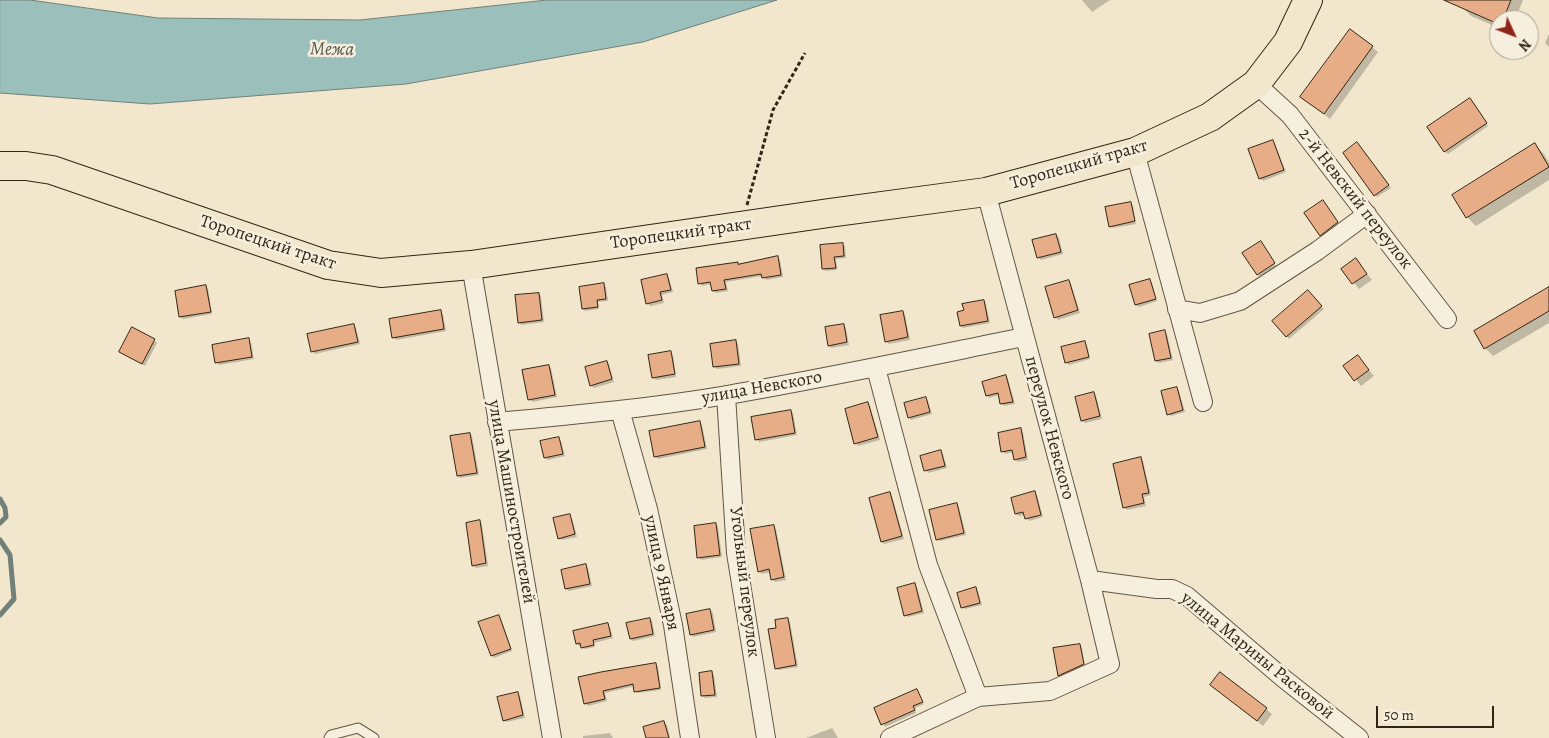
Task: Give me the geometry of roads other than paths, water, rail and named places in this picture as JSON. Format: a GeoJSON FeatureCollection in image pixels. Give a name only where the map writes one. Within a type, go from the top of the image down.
{"type":"FeatureCollection","features":[{"type":"Feature","properties":{"kind":"main road","name":"Торопецкий тракт"},"geometry":{"type":"LineString","coordinates":[[0,166],[26,166],[52,170],[328,265],[381,273],[471,266],[986,192],[1134,152],[1210,117],[1256,84],[1288,42],[1308,0]]}},
{"type":"Feature","properties":{"kind":"street","name":"2-й Невский переулок"},"geometry":{"type":"LineString","coordinates":[[1256,84],[1290,115],[1447,319]]}},
{"type":"Feature","properties":{"kind":"street"},"geometry":{"type":"LineString","coordinates":[[1134,152],[1203,402]]}},
{"type":"Feature","properties":{"kind":"street","name":"переулок Невского"},"geometry":{"type":"LineString","coordinates":[[978,698],[1050,691],[1110,664],[1090,580],[986,192]]}},
{"type":"Feature","properties":{"kind":"street"},"geometry":{"type":"LineString","coordinates":[[1177,309],[1200,314],[1240,301],[1317,251],[1367,214]]}},
{"type":"Feature","properties":{"kind":"street","name":"улица Машиностроителей"},"geometry":{"type":"LineString","coordinates":[[471,266],[552,738]]}},
{"type":"Feature","properties":{"kind":"street","name":"улица Невского"},"geometry":{"type":"LineString","coordinates":[[497,422],[620,410],[726,395],[876,368],[1024,337]]}},
{"type":"Feature","properties":{"kind":"street"},"geometry":{"type":"LineString","coordinates":[[876,368],[928,565],[978,698],[890,738]]}},
{"type":"Feature","properties":{"kind":"street","name":"Угольный переулок"},"geometry":{"type":"LineString","coordinates":[[726,395],[736,553],[766,738]]}},
{"type":"Feature","properties":{"kind":"street","name":"улица 9 Января"},"geometry":{"type":"LineString","coordinates":[[620,410],[648,509],[671,615],[690,738]]}},
{"type":"Feature","properties":{"kind":"street","name":"улица Марины Расковой"},"geometry":{"type":"LineString","coordinates":[[1090,580],[1157,589],[1172,589],[1187,596],[1283,678],[1359,738]]}},
{"type":"Feature","properties":{"kind":"lane"},"geometry":{"type":"LineString","coordinates":[[328,738],[331,735],[358,728],[374,738]]}},
{"type":"Feature","properties":{"kind":"water","name":"Межа"},"geometry":{"type":"Polygon","coordinates":[[[0,0],[30,0],[158,18],[360,20],[547,0],[777,0],[643,42],[406,84],[150,104],[0,93],[0,0]]]}},
{"type":"Feature","properties":{"kind":"waterway"},"geometry":{"type":"LineString","coordinates":[[0,499],[5,508],[6,517],[0,523]]}},
{"type":"Feature","properties":{"kind":"waterway"},"geometry":{"type":"LineString","coordinates":[[0,540],[10,555],[14,599],[0,615]]}}]}
